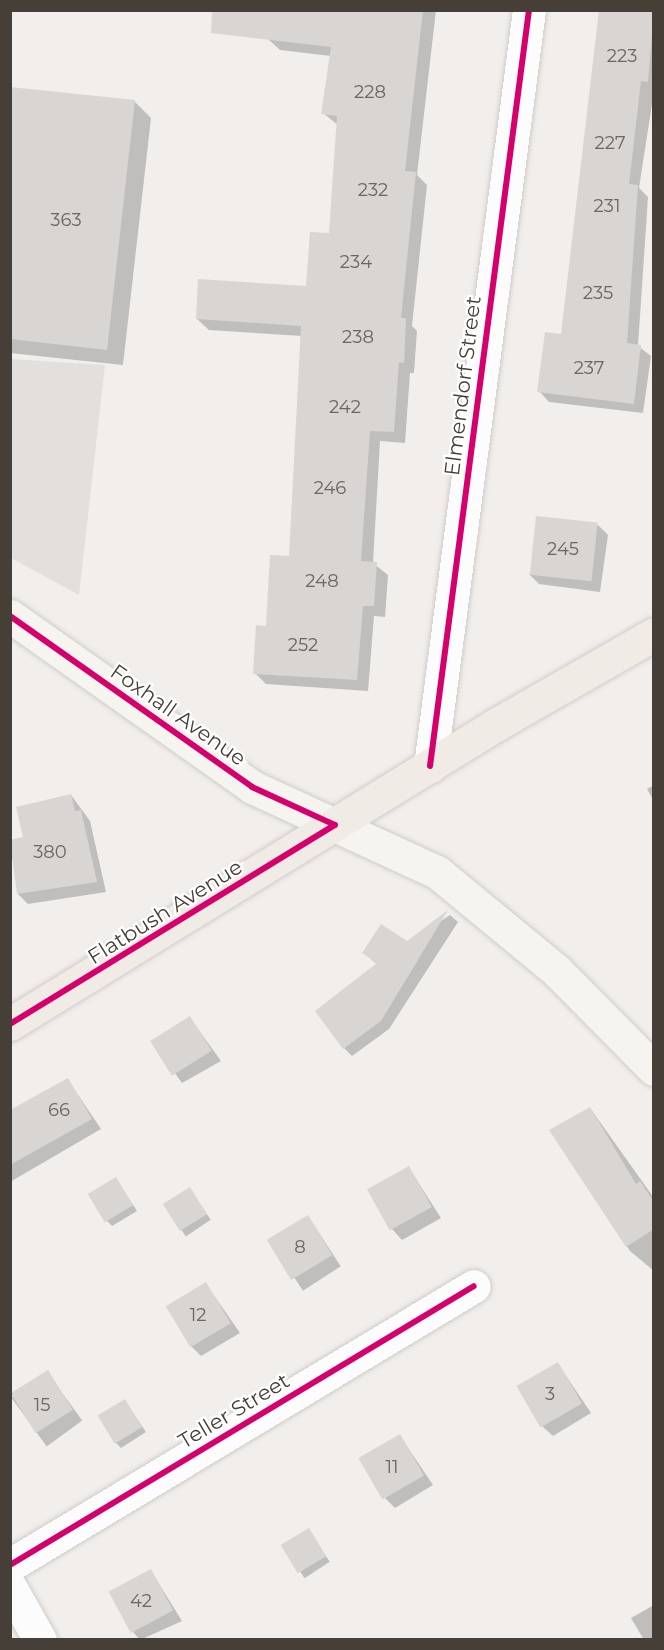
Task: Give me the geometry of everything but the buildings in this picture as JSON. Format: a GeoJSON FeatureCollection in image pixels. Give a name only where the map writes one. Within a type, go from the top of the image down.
{"type":"FeatureCollection","features":[{"type":"Feature","properties":{"kind":"main road","name":"Flatbush Avenue"},"geometry":{"type":"LineString","coordinates":[[10,1024],[430,766],[654,634]]}},
{"type":"Feature","properties":{"kind":"street","name":"Elmendorf Street"},"geometry":{"type":"LineString","coordinates":[[430,766],[529,10]]}},
{"type":"Feature","properties":{"kind":"street","name":"Foxhall Avenue"},"geometry":{"type":"LineString","coordinates":[[10,616],[252,788],[437,872],[557,971],[654,1069]]}},
{"type":"Feature","properties":{"kind":"street","name":"Teller Street"},"geometry":{"type":"LineString","coordinates":[[10,1565],[474,1286]]}},
{"type":"Feature","properties":{"kind":"street"},"geometry":{"type":"LineString","coordinates":[[10,1587],[40,1640]]}},
{"type":"Feature","properties":{"kind":"shaded area"},"geometry":{"type":"Polygon","coordinates":[[[10,359],[105,365],[79,595],[11,558],[10,359]]]}},
{"type":"Feature","properties":{"kind":"cycle path"},"geometry":{"type":"LineString","coordinates":[[430,766],[529,10]]}},
{"type":"Feature","properties":{"kind":"cycle path"},"geometry":{"type":"LineString","coordinates":[[10,616],[252,787],[335,825]]}},
{"type":"Feature","properties":{"kind":"cycle path"},"geometry":{"type":"LineString","coordinates":[[10,1024],[335,825]]}},
{"type":"Feature","properties":{"kind":"cycle path"},"geometry":{"type":"LineString","coordinates":[[10,1565],[474,1286]]}}]}
